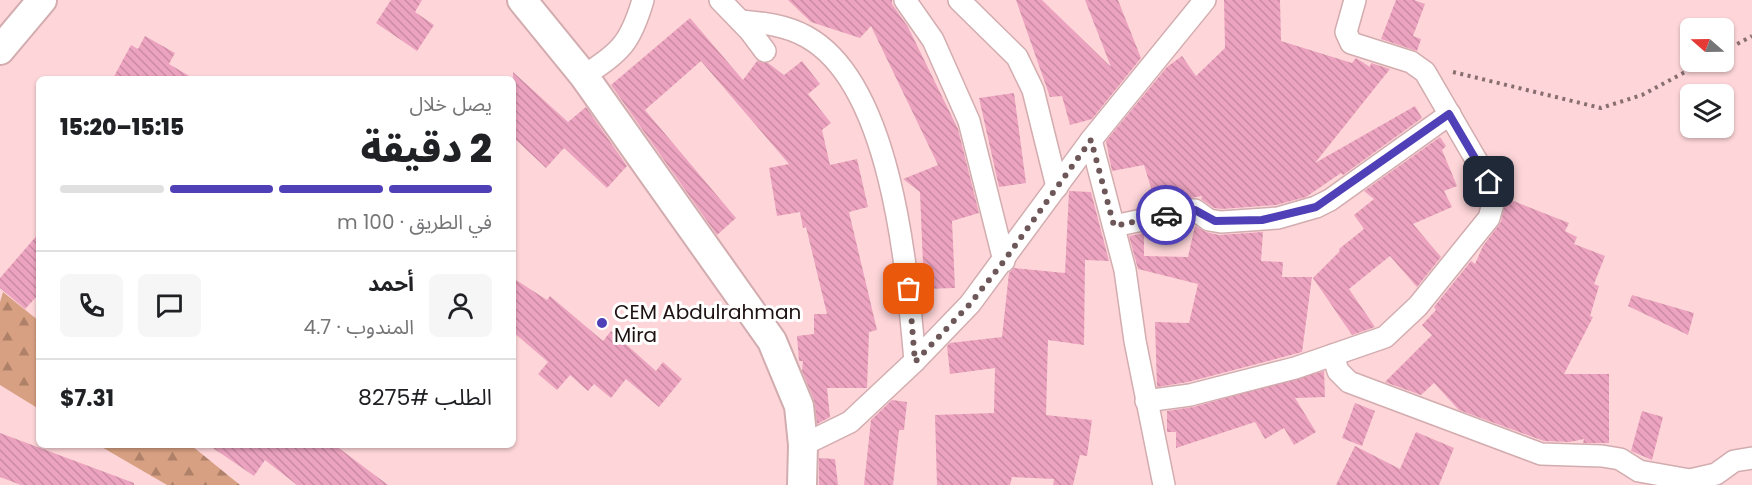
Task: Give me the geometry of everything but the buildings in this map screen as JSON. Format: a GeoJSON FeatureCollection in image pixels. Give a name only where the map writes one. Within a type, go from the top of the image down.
{"type":"FeatureCollection","features":[{"type":"Feature","properties":{"kind":"main road"},"geometry":{"type":"LineString","coordinates":[[0,50],[42,0]]}},
{"type":"Feature","properties":{"kind":"main road"},"geometry":{"type":"LineString","coordinates":[[522,0],[584,76],[772,341],[799,406],[803,445],[801,485]]}},
{"type":"Feature","properties":{"kind":"street"},"geometry":{"type":"LineString","coordinates":[[584,76],[618,52],[634,30],[643,0]]}},
{"type":"Feature","properties":{"kind":"street"},"geometry":{"type":"LineString","coordinates":[[720,0],[741,21],[765,51]]}},
{"type":"Feature","properties":{"kind":"street"},"geometry":{"type":"LineString","coordinates":[[905,0],[933,40],[969,121],[1004,261]]}},
{"type":"Feature","properties":{"kind":"street"},"geometry":{"type":"LineString","coordinates":[[959,0],[1017,57],[1033,90],[1057,188]]}},
{"type":"Feature","properties":{"kind":"street"},"geometry":{"type":"LineString","coordinates":[[803,445],[850,422],[915,362],[970,304],[1004,261],[1091,140],[1205,0]]}},
{"type":"Feature","properties":{"kind":"street"},"geometry":{"type":"LineString","coordinates":[[1146,401],[1202,392],[1295,368],[1371,344],[1398,327],[1418,306],[1489,218],[1494,200],[1492,191],[1430,79],[1419,66],[1351,43],[1346,32],[1355,0]]}},
{"type":"Feature","properties":{"kind":"street"},"geometry":{"type":"LineString","coordinates":[[741,21],[775,24],[807,37],[835,58],[856,86],[878,140],[897,216],[909,289],[915,362]]}},
{"type":"Feature","properties":{"kind":"street"},"geometry":{"type":"LineString","coordinates":[[1114,226],[1189,210],[1195,210],[1209,220],[1221,222],[1262,220],[1302,212],[1330,200],[1449,114]]}},
{"type":"Feature","properties":{"kind":"street"},"geometry":{"type":"LineString","coordinates":[[1091,140],[1125,270],[1146,401],[1164,485]]}},
{"type":"Feature","properties":{"kind":"street"},"geometry":{"type":"LineString","coordinates":[[1333,355],[1338,371],[1349,382],[1541,454],[1602,456],[1620,459],[1639,471],[1690,480],[1716,474],[1734,461],[1752,458]]}},
{"type":"Feature","properties":{"kind":"path"},"geometry":{"type":"LineString","coordinates":[[1734,46],[1752,36]]}},
{"type":"Feature","properties":{"kind":"path"},"geometry":{"type":"LineString","coordinates":[[1419,66],[1601,108],[1642,95],[1685,72]]}},
{"type":"Feature","properties":{"kind":"green space"},"geometry":{"type":"Polygon","coordinates":[[[3,292],[36,319],[36,407],[0,385],[0,302],[3,292]]]}},
{"type":"Feature","properties":{"kind":"green space"},"geometry":{"type":"Polygon","coordinates":[[[103,448],[194,448],[240,485],[167,485],[103,448]]]}},
{"type":"Feature","properties":{"kind":"way so far"},"geometry":{"type":"LineString","coordinates":[[909,289],[915,362],[970,304],[1004,261],[1091,140],[1114,226],[1166,215]]}},
{"type":"Feature","properties":{"kind":"place","name":"CEM Abdulrahman Mira"},"geometry":{"type":"Point","coordinates":[602,323]}},
{"type":"Feature","properties":{"kind":"route"},"geometry":{"type":"LineString","coordinates":[[1166,215],[1195,210],[1209,220],[1221,222],[1262,220],[1302,212],[1330,200],[1449,114],[1489,182]]}}]}
